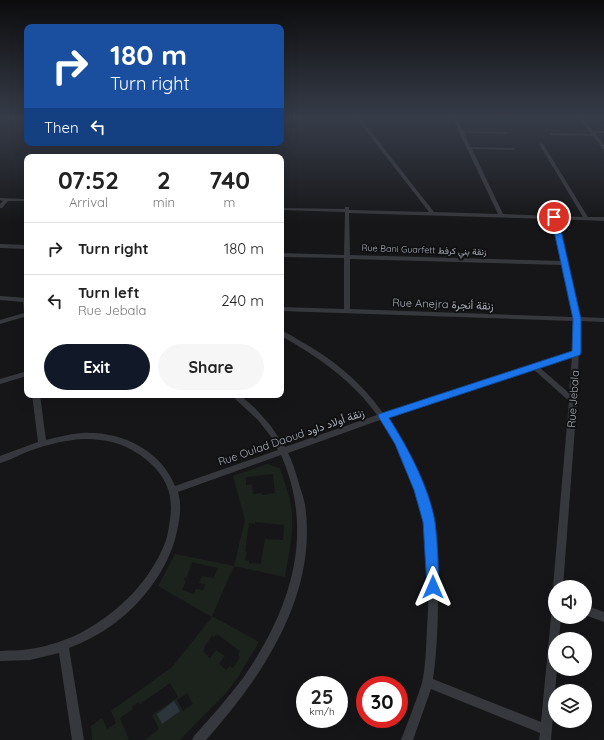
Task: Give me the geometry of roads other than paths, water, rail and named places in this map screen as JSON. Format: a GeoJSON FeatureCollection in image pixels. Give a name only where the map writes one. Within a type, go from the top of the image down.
{"type":"FeatureCollection","features":[{"type":"Feature","properties":{"kind":"street"},"geometry":{"type":"LineString","coordinates":[[386,154],[431,211]]}},
{"type":"Feature","properties":{"kind":"street"},"geometry":{"type":"LineString","coordinates":[[472,154],[500,214]]}},
{"type":"Feature","properties":{"kind":"street"},"geometry":{"type":"LineString","coordinates":[[546,154],[585,217]]}},
{"type":"Feature","properties":{"kind":"street"},"geometry":{"type":"LineString","coordinates":[[0,207],[3,201],[24,201]]}},
{"type":"Feature","properties":{"kind":"street"},"geometry":{"type":"LineString","coordinates":[[284,208],[554,215],[604,219]]}},
{"type":"Feature","properties":{"kind":"street"},"geometry":{"type":"LineString","coordinates":[[347,209],[347,310]]}},
{"type":"Feature","properties":{"kind":"street","name":"Rue Jebala"},"geometry":{"type":"LineString","coordinates":[[554,215],[566,263],[577,319],[573,401],[559,580]]}},
{"type":"Feature","properties":{"kind":"street"},"geometry":{"type":"LineString","coordinates":[[585,217],[604,216]]}},
{"type":"Feature","properties":{"kind":"street"},"geometry":{"type":"LineString","coordinates":[[0,246],[24,248]]}},
{"type":"Feature","properties":{"kind":"street","name":"Rue Bani Guarfett زنقة بني كرفط"},"geometry":{"type":"LineString","coordinates":[[284,255],[566,263]]}},
{"type":"Feature","properties":{"kind":"street"},"geometry":{"type":"LineString","coordinates":[[0,298],[24,300]]}},
{"type":"Feature","properties":{"kind":"street","name":"Rue Anejra زنقة أنجرة"},"geometry":{"type":"LineString","coordinates":[[284,308],[604,320]]}},
{"type":"Feature","properties":{"kind":"street"},"geometry":{"type":"LineString","coordinates":[[0,322],[24,317]]}},
{"type":"Feature","properties":{"kind":"street"},"geometry":{"type":"LineString","coordinates":[[284,335],[303,345],[336,367],[355,385],[383,416],[400,443],[420,490],[429,522],[433,571],[433,619],[428,682],[406,740]]}},
{"type":"Feature","properties":{"kind":"street","name":"Rue Oulad Daoud زنقة أولاد داود"},"geometry":{"type":"LineString","coordinates":[[173,490],[383,416],[576,352]]}},
{"type":"Feature","properties":{"kind":"street"},"geometry":{"type":"LineString","coordinates":[[534,366],[573,401]]}},
{"type":"Feature","properties":{"kind":"street"},"geometry":{"type":"LineString","coordinates":[[0,382],[24,374]]}},
{"type":"Feature","properties":{"kind":"street"},"geometry":{"type":"LineString","coordinates":[[36,398],[42,442]]}},
{"type":"Feature","properties":{"kind":"street"},"geometry":{"type":"LineString","coordinates":[[198,740],[230,704],[263,657],[276,635],[296,584],[300,565],[302,547],[302,514],[298,486],[284,452],[264,422],[251,407],[239,398]]}},
{"type":"Feature","properties":{"kind":"street"},"geometry":{"type":"LineString","coordinates":[[0,460],[20,450],[42,442],[67,437],[91,436],[114,439],[134,446],[151,457],[164,472],[173,490],[176,512],[173,535],[163,561],[146,586],[124,610],[95,630],[63,646],[36,653],[0,656]]}},
{"type":"Feature","properties":{"kind":"street"},"geometry":{"type":"LineString","coordinates":[[592,613],[604,617]]}},
{"type":"Feature","properties":{"kind":"street"},"geometry":{"type":"LineString","coordinates":[[428,682],[546,735],[555,624]]}},
{"type":"Feature","properties":{"kind":"street"},"geometry":{"type":"LineString","coordinates":[[63,646],[78,740]]}}]}
